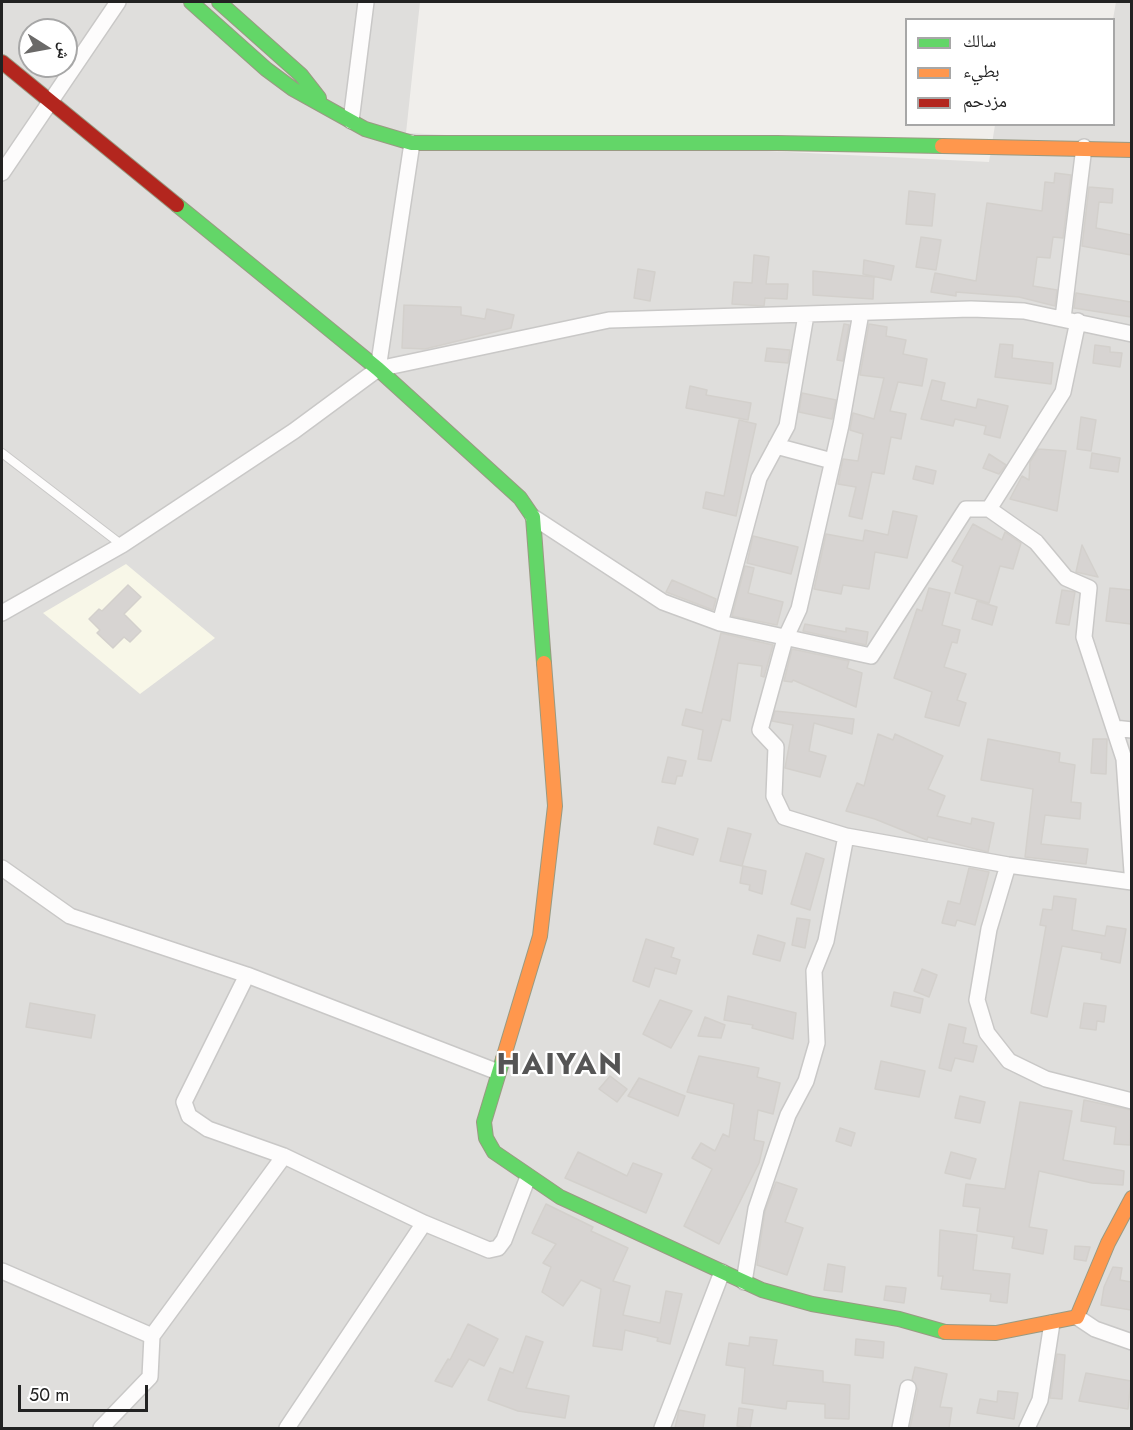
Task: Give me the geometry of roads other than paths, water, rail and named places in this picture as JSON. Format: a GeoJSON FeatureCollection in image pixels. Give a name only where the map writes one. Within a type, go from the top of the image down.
{"type":"FeatureCollection","features":[{"type":"Feature","properties":{"kind":"street"},"geometry":{"type":"LineString","coordinates":[[2,173],[118,2]]}},
{"type":"Feature","properties":{"kind":"street"},"geometry":{"type":"LineString","coordinates":[[191,2],[279,79],[380,136],[412,143],[777,143],[1084,147],[1131,150]]}},
{"type":"Feature","properties":{"kind":"street"},"geometry":{"type":"LineString","coordinates":[[219,2],[301,75],[322,105]]}},
{"type":"Feature","properties":{"kind":"street"},"geometry":{"type":"LineString","coordinates":[[351,121],[366,2]]}},
{"type":"Feature","properties":{"kind":"street"},"geometry":{"type":"LineString","coordinates":[[2,62],[378,369],[520,498],[533,517],[663,602],[720,623],[784,639],[871,656],[966,509],[989,509],[1036,542],[1066,578],[1089,588],[1084,637],[1124,759],[1131,872]]}},
{"type":"Feature","properties":{"kind":"street"},"geometry":{"type":"LineString","coordinates":[[378,369],[412,143]]}},
{"type":"Feature","properties":{"kind":"street"},"geometry":{"type":"LineString","coordinates":[[1063,318],[1084,147]]}},
{"type":"Feature","properties":{"kind":"street"},"geometry":{"type":"LineString","coordinates":[[2,613],[122,546],[294,431],[378,369],[609,320],[971,309],[1024,311],[1131,334]]}},
{"type":"Feature","properties":{"kind":"street"},"geometry":{"type":"LineString","coordinates":[[861,313],[841,425],[799,609],[784,639],[760,730],[776,747],[774,796],[784,817],[846,836],[1008,865],[1131,882]]}},
{"type":"Feature","properties":{"kind":"street"},"geometry":{"type":"LineString","coordinates":[[720,623],[759,478],[787,426],[806,315]]}},
{"type":"Feature","properties":{"kind":"street"},"geometry":{"type":"LineString","coordinates":[[989,509],[1063,392],[1078,321]]}},
{"type":"Feature","properties":{"kind":"street"},"geometry":{"type":"LineString","coordinates":[[776,446],[832,461]]}},
{"type":"Feature","properties":{"kind":"street"},"geometry":{"type":"LineString","coordinates":[[533,517],[555,806],[540,936],[484,1122],[486,1138],[494,1152],[560,1197],[762,1290],[812,1304],[899,1319],[942,1332],[996,1333],[1077,1317],[1095,1329],[1131,1342]]}},
{"type":"Feature","properties":{"kind":"street"},"geometry":{"type":"LineString","coordinates":[[1114,728],[1131,730]]}},
{"type":"Feature","properties":{"kind":"street"},"geometry":{"type":"LineString","coordinates":[[744,1282],[756,1209],[788,1115],[806,1081],[817,1043],[814,971],[826,941],[846,836]]}},
{"type":"Feature","properties":{"kind":"street"},"geometry":{"type":"LineString","coordinates":[[1008,865],[989,929],[977,1000],[987,1034],[1009,1061],[1046,1079],[1131,1101]]}},
{"type":"Feature","properties":{"kind":"street"},"geometry":{"type":"LineString","coordinates":[[2,868],[70,916],[247,975],[498,1072]]}},
{"type":"Feature","properties":{"kind":"street"},"geometry":{"type":"LineString","coordinates":[[247,975],[184,1102],[189,1116],[208,1129],[284,1156],[424,1223],[489,1250],[498,1248],[504,1240],[528,1177]]}},
{"type":"Feature","properties":{"kind":"street"},"geometry":{"type":"LineString","coordinates":[[101,1428],[150,1377],[152,1336],[284,1156]]}},
{"type":"Feature","properties":{"kind":"street"},"geometry":{"type":"LineString","coordinates":[[1077,1317],[1108,1244],[1131,1198]]}},
{"type":"Feature","properties":{"kind":"street"},"geometry":{"type":"LineString","coordinates":[[287,1428],[424,1223]]}},
{"type":"Feature","properties":{"kind":"street"},"geometry":{"type":"LineString","coordinates":[[2,1271],[152,1336]]}},
{"type":"Feature","properties":{"kind":"street"},"geometry":{"type":"LineString","coordinates":[[662,1428],[722,1272]]}},
{"type":"Feature","properties":{"kind":"street"},"geometry":{"type":"LineString","coordinates":[[1027,1428],[1040,1400],[1052,1323]]}},
{"type":"Feature","properties":{"kind":"street"},"geometry":{"type":"LineString","coordinates":[[900,1428],[908,1388]]}},
{"type":"Feature","properties":{"kind":"lane"},"geometry":{"type":"LineString","coordinates":[[2,453],[122,546]]}},
{"type":"Feature","properties":{"kind":"district","name":"HAIYAN"},"geometry":{"type":"Point","coordinates":[560,1067]}}]}
